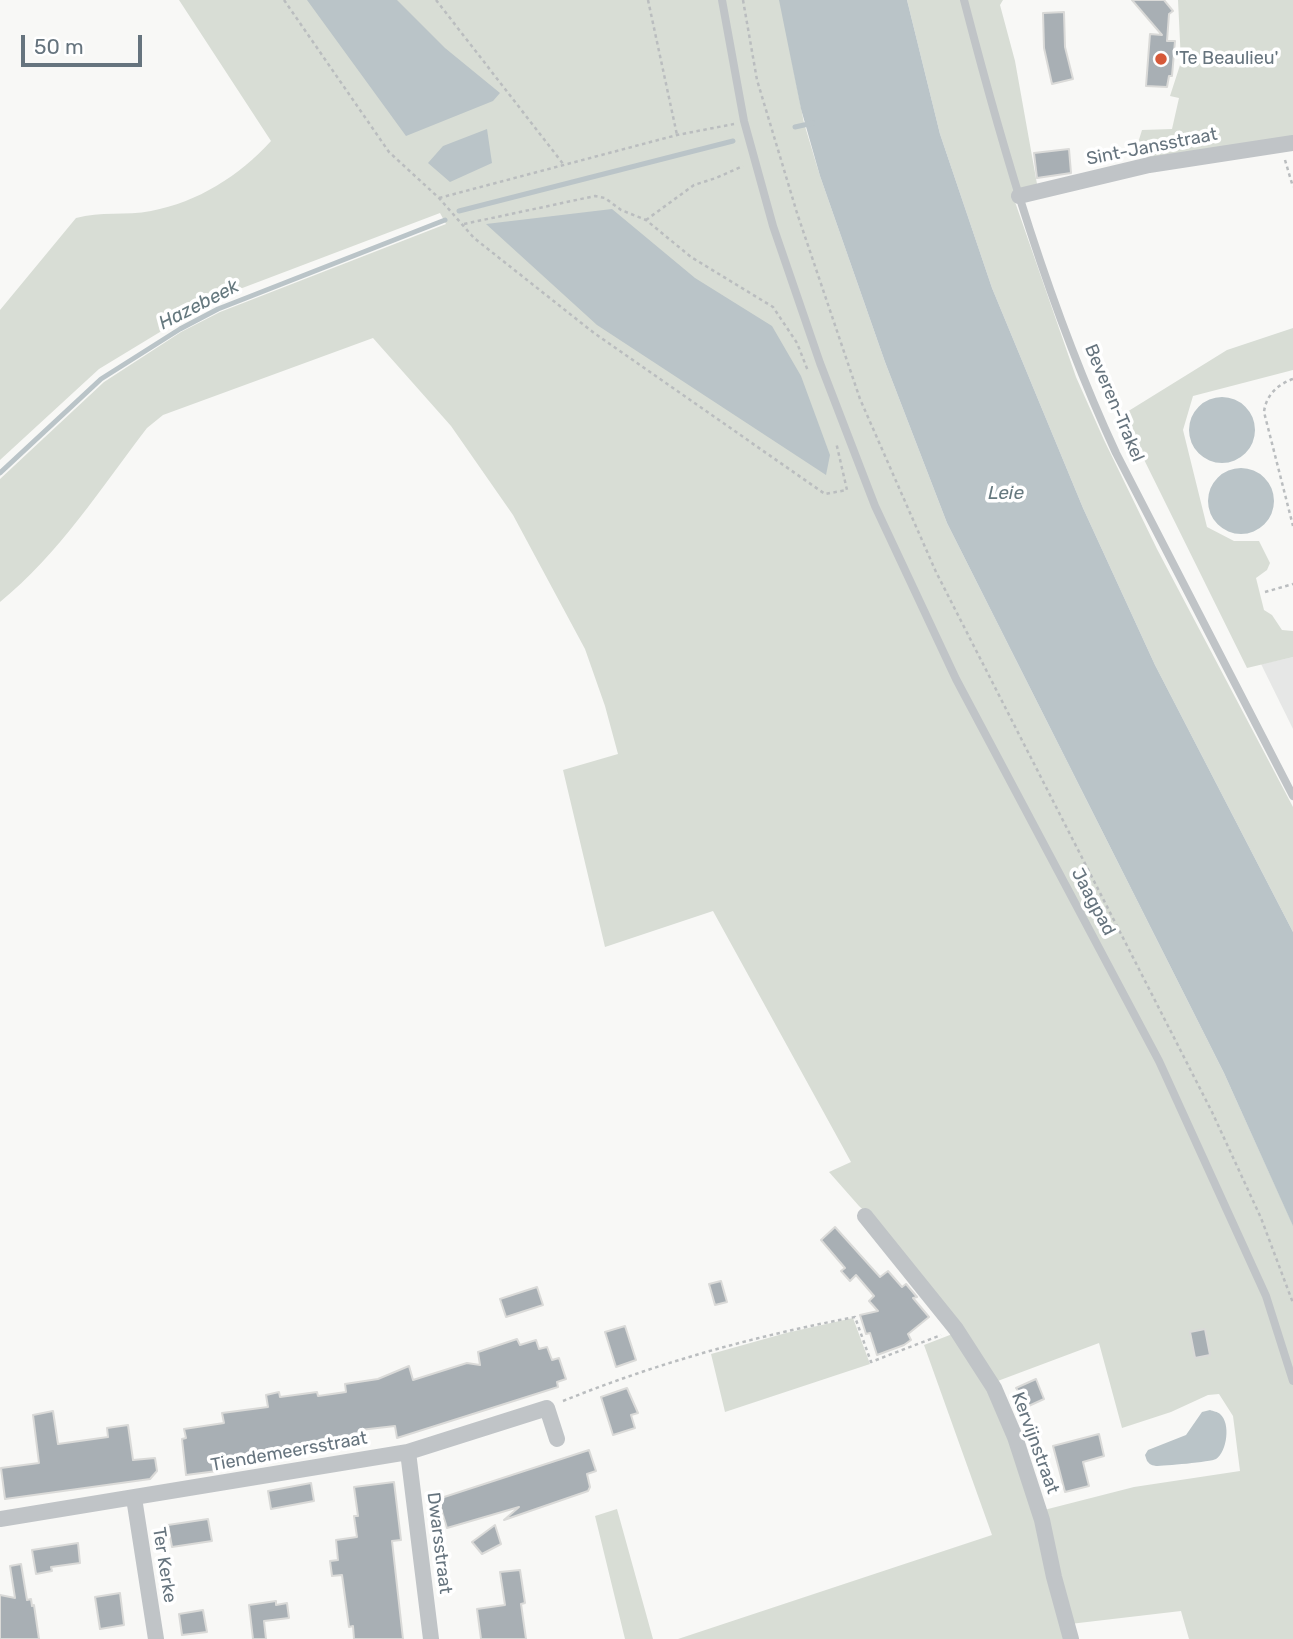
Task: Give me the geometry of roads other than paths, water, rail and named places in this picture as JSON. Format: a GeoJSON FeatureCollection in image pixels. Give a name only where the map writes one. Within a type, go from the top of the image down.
{"type":"FeatureCollection","features":[{"type":"Feature","properties":{"kind":"street","name":"Sint-Jansstraat"},"geometry":{"type":"LineString","coordinates":[[1019,196],[1149,165],[1287,144]]}},
{"type":"Feature","properties":{"kind":"street","name":"Kervijnstraat"},"geometry":{"type":"LineString","coordinates":[[865,1216],[956,1329],[994,1388],[1015,1437],[1042,1520],[1071,1639]]}},
{"type":"Feature","properties":{"kind":"street","name":"Tiendemeersstraat"},"geometry":{"type":"LineString","coordinates":[[0,1519],[408,1452],[547,1408],[557,1439]]}},
{"type":"Feature","properties":{"kind":"street","name":"Dwarsstraat"},"geometry":{"type":"LineString","coordinates":[[408,1452],[431,1639]]}},
{"type":"Feature","properties":{"kind":"street","name":"Ter Kerke"},"geometry":{"type":"LineString","coordinates":[[134,1498],[156,1639]]}},
{"type":"Feature","properties":{"kind":"lane","name":"Jaagpad"},"geometry":{"type":"LineString","coordinates":[[722,0],[744,121],[773,226],[850,445],[956,679],[1160,1061],[1266,1296],[1293,1381]]}},
{"type":"Feature","properties":{"kind":"lane","name":"Beveren-Trakel"},"geometry":{"type":"LineString","coordinates":[[964,0],[1019,196],[1053,297],[1101,420],[1293,796]]}},
{"type":"Feature","properties":{"kind":"water"},"geometry":{"type":"Polygon","coordinates":[[[307,0],[397,0],[445,48],[500,93],[493,101],[406,136],[307,0]]]}},
{"type":"Feature","properties":{"kind":"water","name":"Leie"},"geometry":{"type":"Polygon","coordinates":[[[779,0],[907,0],[940,134],[992,288],[1083,508],[1155,665],[1293,932],[1293,1226],[1224,1073],[947,523],[885,362],[820,176],[801,109],[779,0]]]}},
{"type":"Feature","properties":{"kind":"water"},"geometry":{"type":"Polygon","coordinates":[[[487,129],[492,163],[450,182],[428,163],[443,146],[487,129]]]}},
{"type":"Feature","properties":{"kind":"water"},"geometry":{"type":"Polygon","coordinates":[[[612,209],[695,278],[772,326],[801,376],[830,455],[826,475],[597,325],[486,224],[612,209]]]}},
{"type":"Feature","properties":{"kind":"water"},"geometry":{"type":"Polygon","coordinates":[[[1222,397],[1235,400],[1245,407],[1252,417],[1255,430],[1252,443],[1245,453],[1235,460],[1222,463],[1209,460],[1199,453],[1192,443],[1189,430],[1192,417],[1199,407],[1209,400],[1222,397]]]}},
{"type":"Feature","properties":{"kind":"water"},"geometry":{"type":"Polygon","coordinates":[[[1241,468],[1254,471],[1264,478],[1271,488],[1274,501],[1271,514],[1264,524],[1254,531],[1241,534],[1228,531],[1218,524],[1211,514],[1208,501],[1211,488],[1218,478],[1228,471],[1241,468]]]}},
{"type":"Feature","properties":{"kind":"water"},"geometry":{"type":"Polygon","coordinates":[[[1210,1410],[1219,1413],[1226,1424],[1225,1444],[1216,1459],[1156,1466],[1147,1461],[1145,1455],[1148,1450],[1186,1435],[1202,1412],[1210,1410]]]}},
{"type":"Feature","properties":{"kind":"waterway","name":"Hazebeek"},"geometry":{"type":"LineString","coordinates":[[795,127],[813,123]]}},
{"type":"Feature","properties":{"kind":"waterway","name":"Hazebeek"},"geometry":{"type":"LineString","coordinates":[[459,211],[733,141]]}},
{"type":"Feature","properties":{"kind":"waterway","name":"Hazebeek"},"geometry":{"type":"LineString","coordinates":[[0,473],[101,379],[180,329],[218,309],[445,220]]}},
{"type":"Feature","properties":{"kind":"place","name":"'Te Beaulieu'"},"geometry":{"type":"Point","coordinates":[1161,59]}}]}
